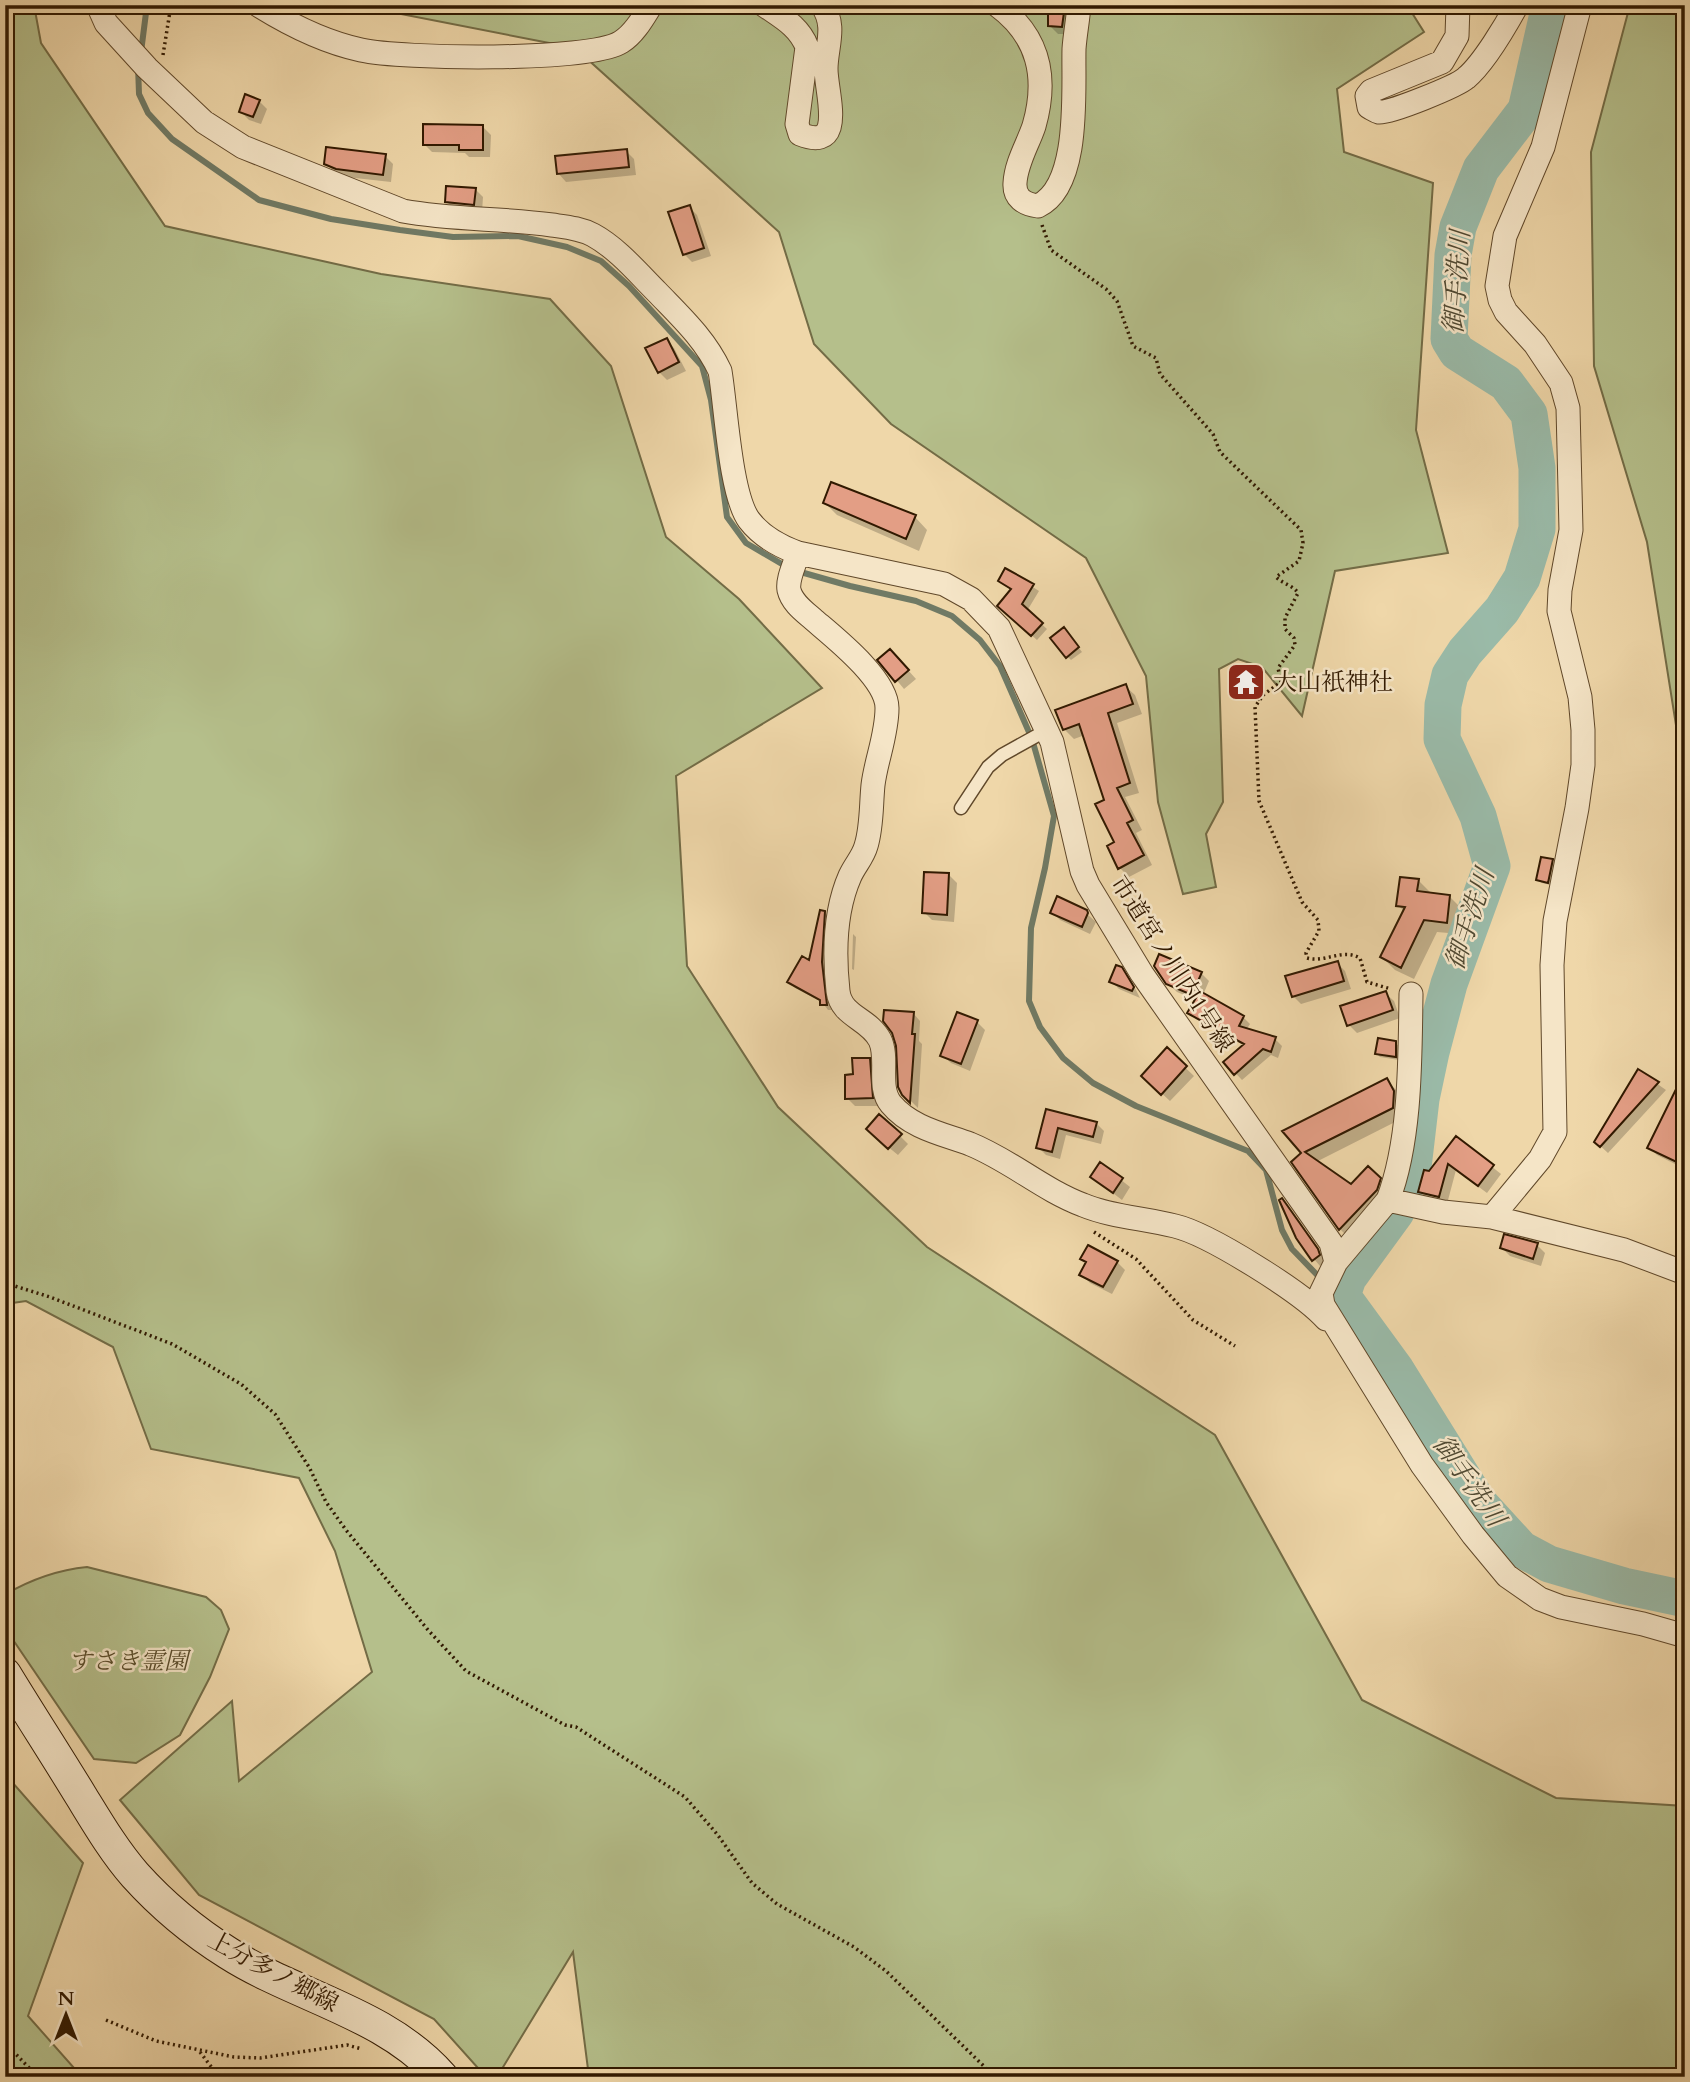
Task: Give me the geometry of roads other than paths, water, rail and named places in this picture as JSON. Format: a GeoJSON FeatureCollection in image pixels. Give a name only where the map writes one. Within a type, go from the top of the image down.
{"type":"FeatureCollection","features":[{"type":"Feature","properties":{"kind":"main road","name":"上分多ノ郷線"},"geometry":{"type":"LineString","coordinates":[[5,1674],[97,1822],[132,1872],[155,1896],[183,1921],[232,1955],[369,2022],[435,2068],[442,2077]]}},
{"type":"Feature","properties":{"kind":"street","name":"市道宮ノ川内1号線"},"geometry":{"type":"LineString","coordinates":[[97,5],[106,23],[153,74],[204,122],[243,147],[381,204],[430,216],[533,222],[578,230],[594,236],[621,257],[701,337],[711,352],[720,371],[736,485],[743,510],[765,536],[781,546],[795,562],[929,579],[971,599],[999,628],[1057,759],[1082,871],[1088,885],[1142,974],[1331,1242],[1330,1273],[1321,1297],[1323,1305],[1422,1465],[1507,1576],[1540,1599],[1561,1607],[1643,1624],[1685,1636]]}},
{"type":"Feature","properties":{"kind":"street"},"geometry":{"type":"LineString","coordinates":[[258,5],[284,21],[335,43],[384,54],[433,57],[598,50],[622,41],[652,5]]}},
{"type":"Feature","properties":{"kind":"street"},"geometry":{"type":"LineString","coordinates":[[764,5],[803,35],[807,47],[797,124],[800,134],[811,139],[821,138],[831,123],[826,72],[830,25],[822,5]]}},
{"type":"Feature","properties":{"kind":"street"},"geometry":{"type":"LineString","coordinates":[[997,5],[1027,33],[1040,75],[1034,125],[1015,182],[1020,201],[1038,206],[1054,194],[1069,154],[1072,135],[1074,46],[1079,5]]}},
{"type":"Feature","properties":{"kind":"street"},"geometry":{"type":"LineString","coordinates":[[1458,5],[1457,36],[1442,62],[1371,91],[1367,96],[1369,107],[1380,112],[1390,110],[1466,78],[1517,5]]}},
{"type":"Feature","properties":{"kind":"street"},"geometry":{"type":"LineString","coordinates":[[1492,1217],[1540,1159],[1555,1132],[1553,943],[1583,765],[1580,697],[1559,611],[1571,530],[1568,408],[1561,383],[1535,344],[1506,312],[1497,286],[1505,236],[1543,147],[1580,5]]}},
{"type":"Feature","properties":{"kind":"street"},"geometry":{"type":"LineString","coordinates":[[795,562],[790,594],[797,604],[859,662],[884,695],[887,708],[873,783],[869,834],[865,850],[850,876],[843,900],[835,960],[840,1003],[844,1010],[870,1027],[882,1045],[886,1096],[891,1104],[915,1123],[944,1138],[981,1150],[1083,1205],[1121,1216],[1176,1226],[1209,1239],[1312,1304],[1351,1348]]}},
{"type":"Feature","properties":{"kind":"street"},"geometry":{"type":"LineString","coordinates":[[1330,1273],[1397,1201],[1408,1081],[1411,994]]}},
{"type":"Feature","properties":{"kind":"street"},"geometry":{"type":"LineString","coordinates":[[1397,1201],[1458,1214],[1492,1217],[1624,1250],[1685,1273]]}},
{"type":"Feature","properties":{"kind":"lane"},"geometry":{"type":"LineString","coordinates":[[961,808],[988,767],[1019,744],[1043,732]]}},
{"type":"Feature","properties":{"kind":"waterway"},"geometry":{"type":"LineString","coordinates":[[141,52],[147,5]]}},
{"type":"Feature","properties":{"kind":"waterway","name":"御手洗川"},"geometry":{"type":"LineString","coordinates":[[1550,5],[1526,110],[1481,169],[1458,227],[1453,255],[1449,339],[1457,352],[1506,383],[1529,414],[1537,468],[1537,529],[1522,578],[1502,610],[1465,652],[1450,675],[1443,705],[1442,739],[1478,816],[1492,866],[1449,984],[1431,1052],[1421,1099],[1413,1167],[1396,1212],[1348,1278],[1342,1296],[1396,1370],[1478,1502],[1521,1549],[1549,1564],[1624,1586],[1685,1599]]}},
{"type":"Feature","properties":{"kind":"waterway"},"geometry":{"type":"LineString","coordinates":[[138,66],[139,94],[148,113],[172,139],[259,200],[331,219],[400,230],[453,237],[518,236],[567,247],[601,261],[629,286],[702,366],[711,400],[727,517],[746,543],[787,567]]}},
{"type":"Feature","properties":{"kind":"waterway"},"geometry":{"type":"LineString","coordinates":[[797,571],[916,601],[952,616],[980,640],[1000,666],[1032,739],[1054,816],[1031,928],[1029,1001],[1040,1027],[1063,1058],[1093,1083],[1136,1106],[1248,1151],[1266,1170],[1282,1230],[1292,1249],[1322,1280]]}},
{"type":"Feature","properties":{"kind":"waterway"},"geometry":{"type":"LineString","coordinates":[[1331,1287],[1342,1296]]}},
{"type":"Feature","properties":{"kind":"place","name":"大山衹神社"},"geometry":{"type":"Point","coordinates":[1246,682]}},
{"type":"Feature","properties":{"kind":"park label","name":"すさき霊園"},"geometry":{"type":"Point","coordinates":[128,1661]}}]}
